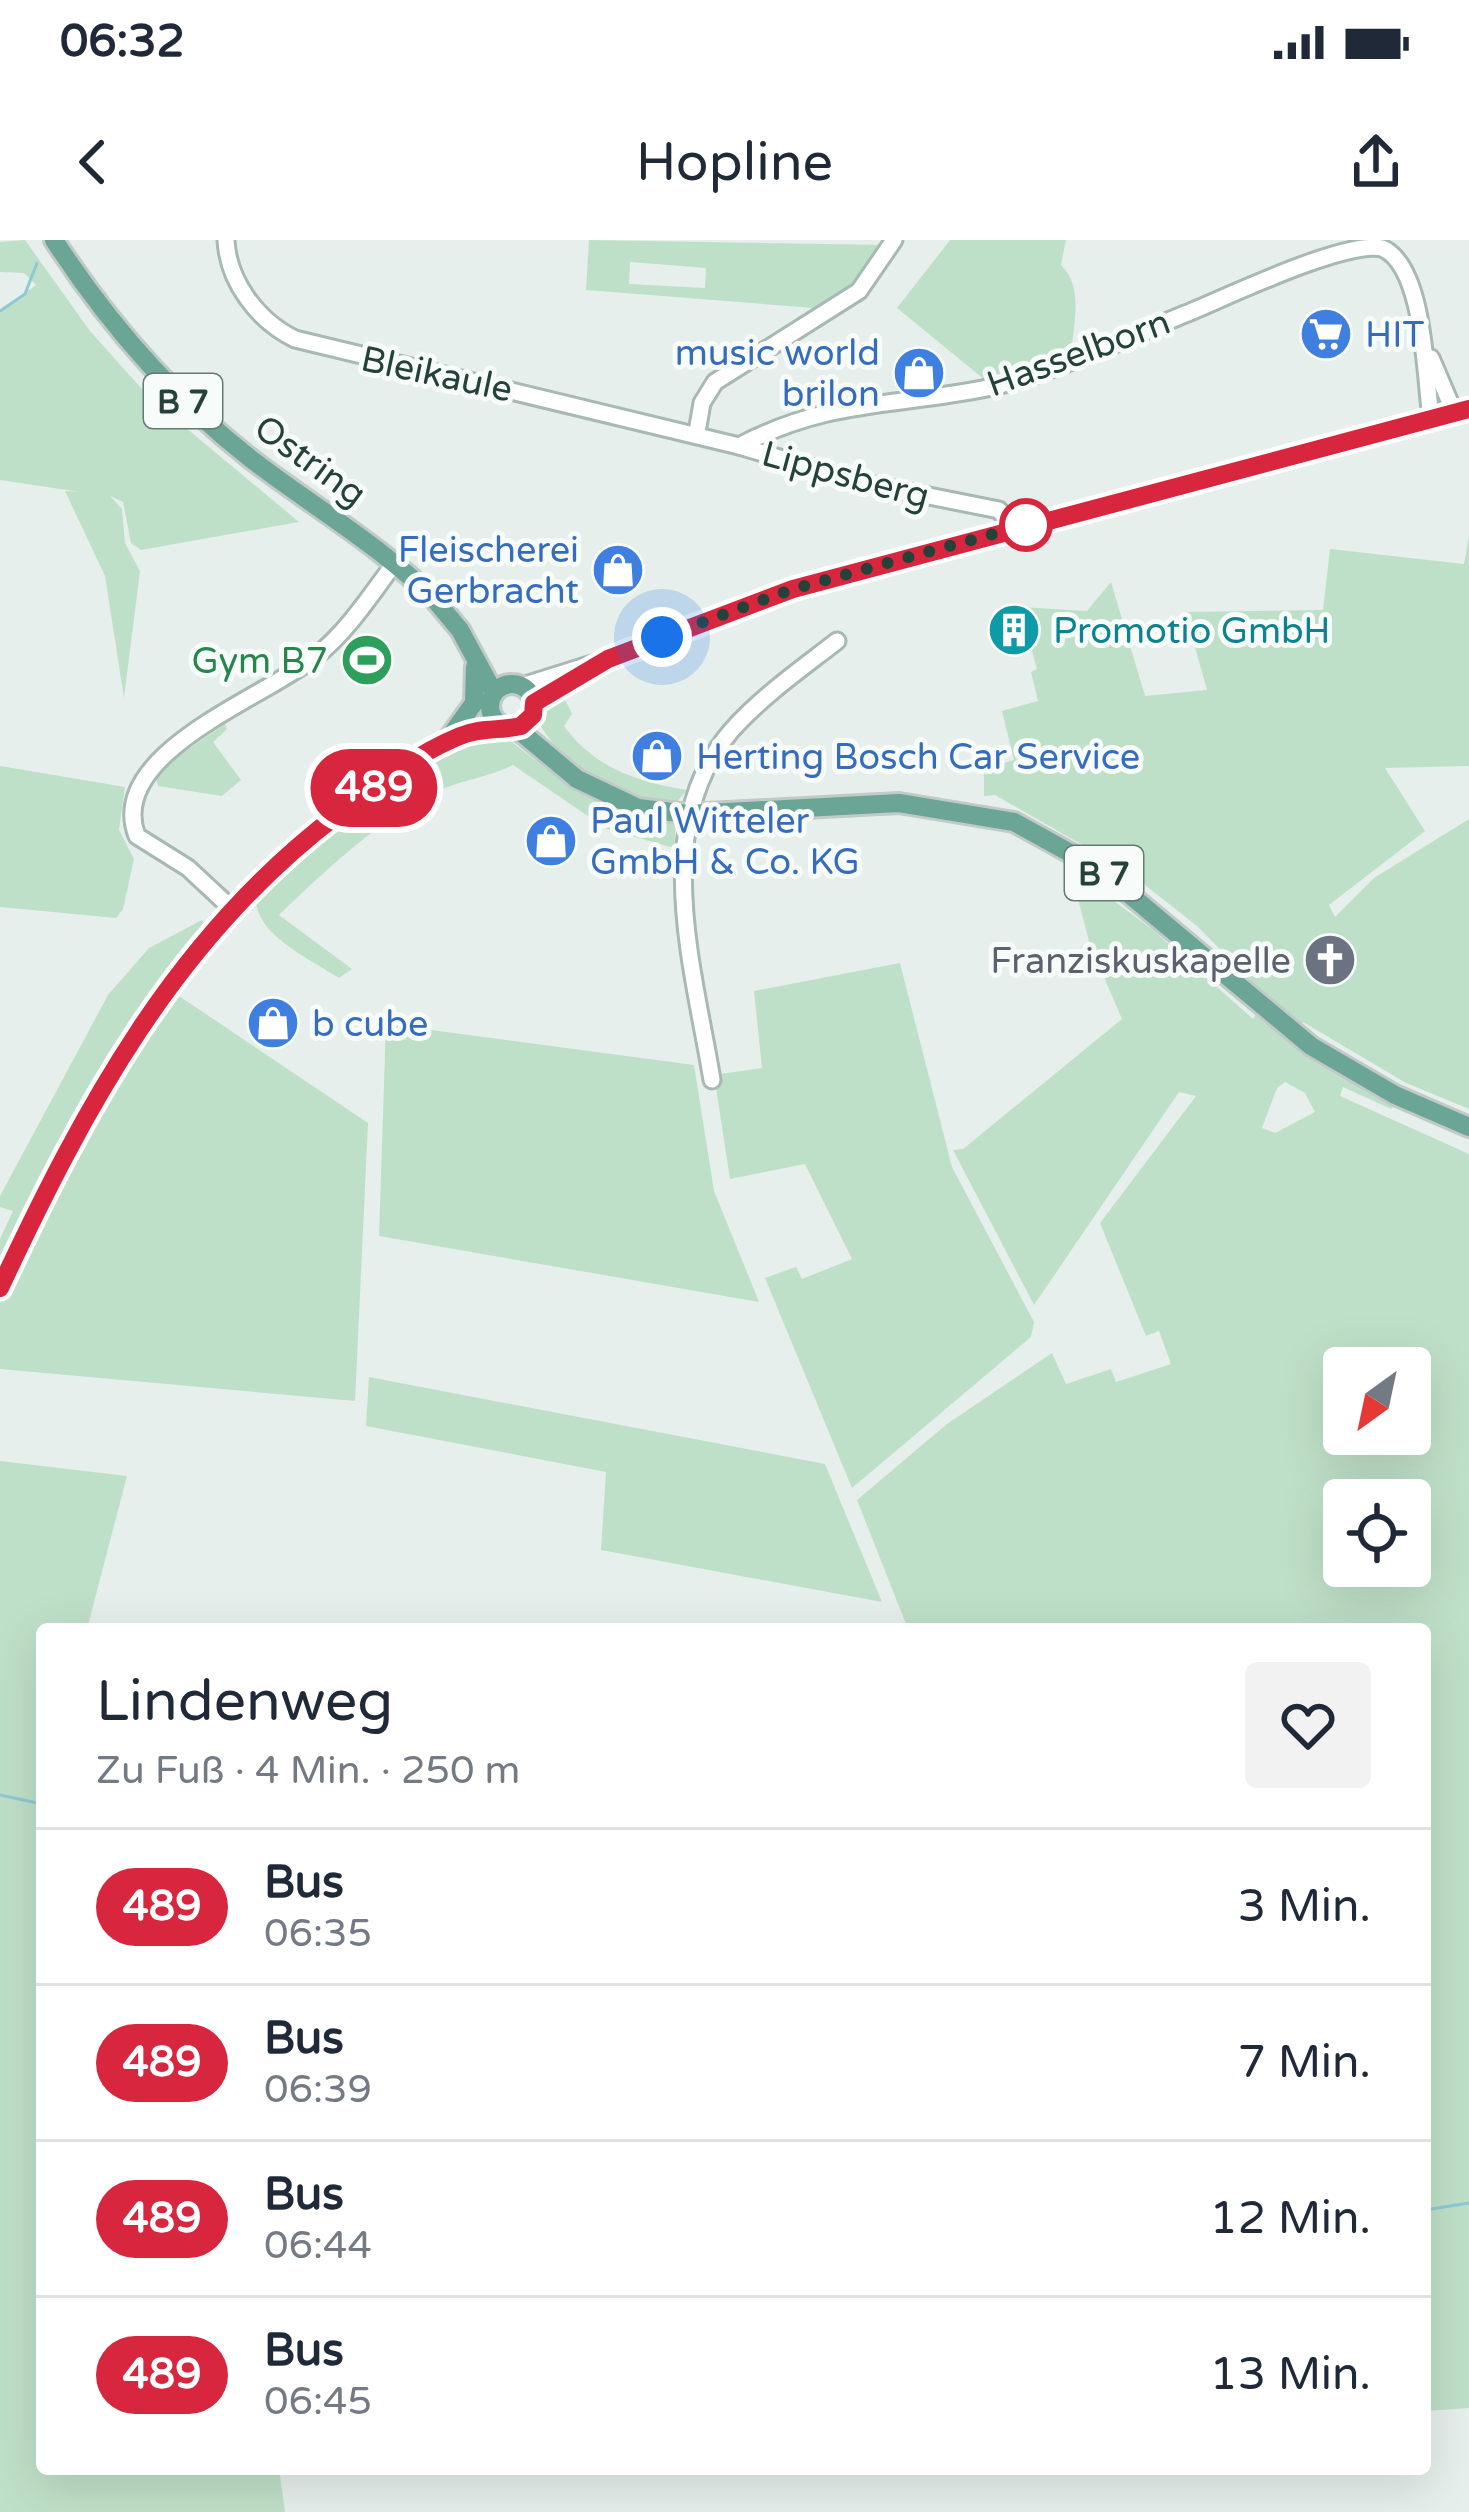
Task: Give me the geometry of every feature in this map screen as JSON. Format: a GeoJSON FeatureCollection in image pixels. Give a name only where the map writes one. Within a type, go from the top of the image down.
{"type":"FeatureCollection","features":[{"type":"Feature","properties":{"kind":"main road","name":"Ostring"},"geometry":{"type":"LineString","coordinates":[[54,240],[119,331],[175,393],[256,463],[394,564],[448,613]]}},
{"type":"Feature","properties":{"kind":"main road","name":"B 7"},"geometry":{"type":"LineString","coordinates":[[448,613],[510,712],[592,789],[624,804],[688,814],[899,803],[1014,822],[1099,869],[1311,1046],[1395,1095],[1469,1127]]}},
{"type":"Feature","properties":{"kind":"main road","name":"B 7"},"geometry":{"type":"LineString","coordinates":[[448,613],[519,685],[510,712]]}},
{"type":"Feature","properties":{"kind":"main road"},"geometry":{"type":"LineString","coordinates":[[441,746],[475,703],[472,650]]}},
{"type":"Feature","properties":{"kind":"main road"},"geometry":{"type":"LineString","coordinates":[[0,1287],[112,1065],[186,960],[231,908],[322,826],[441,746],[510,712],[519,685]]}},
{"type":"Feature","properties":{"kind":"street","name":"Bleikaule"},"geometry":{"type":"LineString","coordinates":[[226,240],[231,269],[247,299],[295,339],[700,433]]}},
{"type":"Feature","properties":{"kind":"street"},"geometry":{"type":"LineString","coordinates":[[739,446],[700,433],[702,403],[715,382],[859,291],[894,240]]}},
{"type":"Feature","properties":{"kind":"street","name":"Hasselborn"},"geometry":{"type":"LineString","coordinates":[[739,446],[807,414],[1012,380],[1315,258],[1378,243],[1404,271],[1424,345],[1431,418]]}},
{"type":"Feature","properties":{"kind":"street","name":"Hasselborn"},"geometry":{"type":"LineString","coordinates":[[1424,345],[1462,410]]}},
{"type":"Feature","properties":{"kind":"street"},"geometry":{"type":"LineString","coordinates":[[519,685],[608,659],[793,589],[1462,410]]}},
{"type":"Feature","properties":{"kind":"street","name":"Lippsberg"},"geometry":{"type":"LineString","coordinates":[[739,446],[866,484],[999,510],[1013,528]]}},
{"type":"Feature","properties":{"kind":"street"},"geometry":{"type":"LineString","coordinates":[[231,908],[188,868],[137,836],[132,815],[138,785],[160,757],[316,657],[394,564]]}},
{"type":"Feature","properties":{"kind":"street"},"geometry":{"type":"LineString","coordinates":[[712,1080],[684,898],[688,814],[732,730],[837,641]]}},
{"type":"Feature","properties":{"kind":"street"},"geometry":{"type":"LineString","coordinates":[[510,712],[608,659]]}},
{"type":"Feature","properties":{"kind":"green space"},"geometry":{"type":"Polygon","coordinates":[[[25,240],[90,331],[149,397],[299,522],[141,550],[131,543],[123,502],[110,496],[122,509],[125,543],[140,571],[124,698],[105,576],[65,491],[80,492],[0,480],[0,311],[36,285],[24,273],[0,272],[0,242],[25,240]]]}},
{"type":"Feature","properties":{"kind":"green space"},"geometry":{"type":"Polygon","coordinates":[[[589,240],[887,245],[865,282],[826,309],[586,290],[589,240]],[[630,262],[629,284],[705,288],[706,268],[630,262]]]}},
{"type":"Feature","properties":{"kind":"green space"},"geometry":{"type":"Polygon","coordinates":[[[950,240],[1066,240],[1061,265],[1074,292],[1072,345],[985,380],[897,308],[950,240]]]}},
{"type":"Feature","properties":{"kind":"green space"},"geometry":{"type":"Polygon","coordinates":[[[1469,536],[1469,766],[1385,768],[1425,831],[1329,905],[1335,917],[1374,878],[1469,819],[1469,1109],[1406,1083],[1303,1022],[1291,1042],[1395,1104],[1391,1109],[1343,1087],[1340,1096],[1469,1154],[1469,2408],[1431,2411],[1431,1623],[906,1623],[857,1500],[947,1424],[1052,1353],[1066,1384],[1111,1369],[1116,1382],[1171,1364],[1159,1331],[1146,1336],[1100,1223],[1196,1096],[1179,1092],[1034,1305],[953,1150],[963,1149],[1122,1019],[1090,945],[1070,868],[1153,930],[1253,1019],[1267,997],[1197,926],[1126,870],[995,795],[984,796],[984,769],[1014,760],[1002,711],[1038,701],[1031,672],[1037,669],[1020,607],[1087,611],[1111,582],[1145,696],[1207,690],[1185,612],[1323,610],[1330,549],[1464,564],[1469,536]],[[1285,1082],[1277,1088],[1262,1128],[1275,1133],[1315,1112],[1305,1093],[1285,1082]]]}},
{"type":"Feature","properties":{"kind":"green space"},"geometry":{"type":"Polygon","coordinates":[[[562,693],[572,714],[564,726],[589,753],[618,771],[687,790],[675,804],[615,790],[566,758],[540,725],[543,705],[562,693]]]}},
{"type":"Feature","properties":{"kind":"green space"},"geometry":{"type":"Polygon","coordinates":[[[225,724],[227,729],[213,742],[241,780],[222,796],[158,786],[155,772],[225,724]]]}},
{"type":"Feature","properties":{"kind":"green space"},"geometry":{"type":"Polygon","coordinates":[[[499,732],[576,792],[633,817],[676,823],[674,848],[607,829],[513,765],[448,787],[405,809],[349,851],[279,915],[352,969],[339,978],[288,946],[266,925],[256,900],[336,822],[432,760],[499,732]]]}},
{"type":"Feature","properties":{"kind":"green space"},"geometry":{"type":"Polygon","coordinates":[[[0,766],[125,787],[119,830],[134,859],[123,909],[116,918],[0,907],[0,766]]]}},
{"type":"Feature","properties":{"kind":"green space"},"geometry":{"type":"Polygon","coordinates":[[[202,920],[205,924],[144,1004],[92,1090],[0,1270],[0,1239],[13,1211],[0,1207],[0,1196],[108,995],[149,948],[202,920]]]}},
{"type":"Feature","properties":{"kind":"green space"},"geometry":{"type":"Polygon","coordinates":[[[900,963],[952,1167],[1034,1322],[1031,1337],[852,1488],[765,1278],[796,1267],[802,1279],[852,1259],[805,1164],[730,1179],[714,1075],[762,1068],[754,991],[900,963]]]}},
{"type":"Feature","properties":{"kind":"green space"},"geometry":{"type":"Polygon","coordinates":[[[173,992],[368,1123],[355,1401],[0,1369],[0,1303],[93,1112],[173,992]]]}},
{"type":"Feature","properties":{"kind":"green space"},"geometry":{"type":"Polygon","coordinates":[[[386,1024],[694,1065],[714,1191],[759,1302],[379,1236],[386,1024]]]}},
{"type":"Feature","properties":{"kind":"green space"},"geometry":{"type":"Polygon","coordinates":[[[369,1377],[825,1464],[882,1602],[601,1550],[606,1472],[366,1426],[369,1377]]]}},
{"type":"Feature","properties":{"kind":"green space"},"geometry":{"type":"Polygon","coordinates":[[[0,1461],[127,1476],[89,1623],[36,1623],[36,2475],[280,2475],[285,2512],[0,2512],[0,1461]]]}},
{"type":"Feature","properties":{"kind":"waterway"},"geometry":{"type":"LineString","coordinates":[[0,311],[25,294],[37,263]]}},
{"type":"Feature","properties":{"kind":"waterway"},"geometry":{"type":"LineString","coordinates":[[0,1795],[36,1803]]}},
{"type":"Feature","properties":{"kind":"waterway"},"geometry":{"type":"LineString","coordinates":[[1431,2209],[1469,2203]]}},
{"type":"Feature","properties":{"kind":"bus line","name":"489"},"geometry":{"type":"LineString","coordinates":[[0,1288],[112,1065],[186,960],[231,908],[322,826],[441,746],[499,724],[521,726],[533,715],[534,703],[608,659],[793,589],[1469,409]]}},
{"type":"Feature","properties":{"kind":"place","name":"HIT"},"geometry":{"type":"Point","coordinates":[1326,334]}},
{"type":"Feature","properties":{"kind":"place","name":"music world brilon"},"geometry":{"type":"Point","coordinates":[919,373]}},
{"type":"Feature","properties":{"kind":"place","name":"Fleischerei Gerbracht"},"geometry":{"type":"Point","coordinates":[618,570]}},
{"type":"Feature","properties":{"kind":"place","name":"Promotio GmbH"},"geometry":{"type":"Point","coordinates":[1014,630]}},
{"type":"Feature","properties":{"kind":"place","name":"Gym B7"},"geometry":{"type":"Point","coordinates":[367,660]}},
{"type":"Feature","properties":{"kind":"place","name":"Herting Bosch Car Service"},"geometry":{"type":"Point","coordinates":[657,756]}},
{"type":"Feature","properties":{"kind":"place","name":"Paul Witteler GmbH & Co. KG"},"geometry":{"type":"Point","coordinates":[551,841]}},
{"type":"Feature","properties":{"kind":"place","name":"Franziskuskapelle"},"geometry":{"type":"Point","coordinates":[1330,960]}},
{"type":"Feature","properties":{"kind":"place","name":"b cube"},"geometry":{"type":"Point","coordinates":[273,1023]}},
{"type":"Feature","properties":{"kind":"route"},"geometry":{"type":"LineString","coordinates":[[662,637],[793,589],[1026,525]]}}]}
